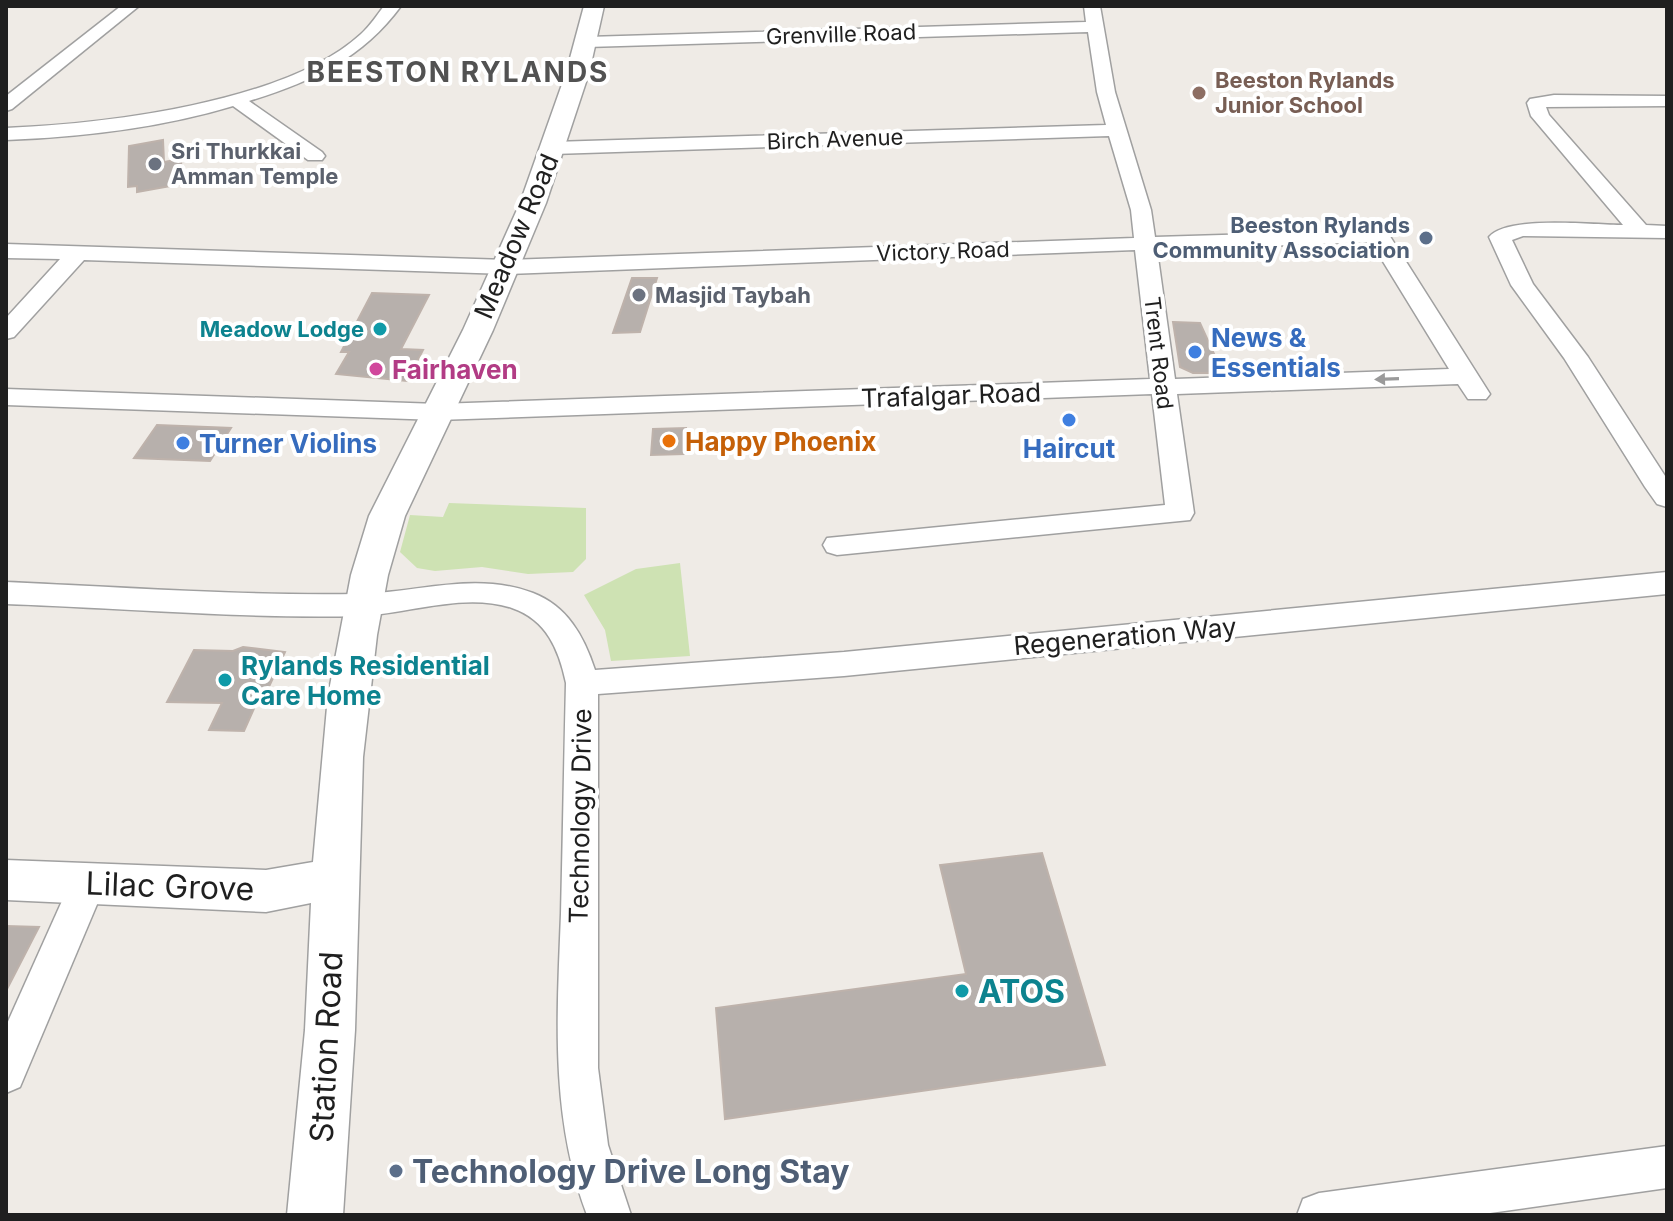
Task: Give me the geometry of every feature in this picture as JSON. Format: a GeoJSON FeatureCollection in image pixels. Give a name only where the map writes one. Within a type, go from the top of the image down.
{"type":"FeatureCollection","features":[{"type":"Feature","properties":{"kind":"street"},"geometry":{"type":"LineString","coordinates":[[6,105],[131,6]]}},
{"type":"Feature","properties":{"kind":"street"},"geometry":{"type":"LineString","coordinates":[[6,134],[118,125],[235,99],[300,76],[343,54],[371,34],[393,6]]}},
{"type":"Feature","properties":{"kind":"street","name":"Meadow Road"},"geometry":{"type":"LineString","coordinates":[[333,879],[342,756],[362,605],[387,516],[507,267],[553,148],[587,42],[594,6]]}},
{"type":"Feature","properties":{"kind":"street","name":"Grenville Road"},"geometry":{"type":"LineString","coordinates":[[587,42],[1094,16]]}},
{"type":"Feature","properties":{"kind":"street","name":"Trent Road"},"geometry":{"type":"LineString","coordinates":[[837,545],[1180,513],[1146,244],[1137,194],[1102,76],[1094,16]]}},
{"type":"Feature","properties":{"kind":"street"},"geometry":{"type":"LineString","coordinates":[[235,99],[315,156]]}},
{"type":"Feature","properties":{"kind":"street"},"geometry":{"type":"LineString","coordinates":[[1640,232],[1540,116],[1536,103],[1554,100],[1667,101]]}},
{"type":"Feature","properties":{"kind":"street","name":"Birch Avenue"},"geometry":{"type":"LineString","coordinates":[[553,148],[1117,130]]}},
{"type":"Feature","properties":{"kind":"street"},"geometry":{"type":"LineString","coordinates":[[1667,232],[1521,230],[1500,237],[1509,266],[1577,358],[1644,468],[1667,498]]}},
{"type":"Feature","properties":{"kind":"street","name":"Victory Road"},"geometry":{"type":"LineString","coordinates":[[6,251],[507,267],[1378,235],[1471,385]]}},
{"type":"Feature","properties":{"kind":"street"},"geometry":{"type":"LineString","coordinates":[[6,332],[78,253]]}},
{"type":"Feature","properties":{"kind":"street","name":"Trafalgar Road"},"geometry":{"type":"LineString","coordinates":[[6,397],[438,412],[1163,387],[1471,385]]}},
{"type":"Feature","properties":{"kind":"street","name":"Regeneration Way"},"geometry":{"type":"LineString","coordinates":[[582,683],[844,664],[1667,583]]}},
{"type":"Feature","properties":{"kind":"street","name":"Technology Drive"},"geometry":{"type":"LineString","coordinates":[[6,593],[362,605],[482,594],[525,601],[564,629],[576,656],[582,683],[577,987],[581,1116],[593,1178],[609,1215]]}},
{"type":"Feature","properties":{"kind":"street","name":"Lilac Grove"},"geometry":{"type":"LineString","coordinates":[[6,880],[266,891],[333,879]]}},
{"type":"Feature","properties":{"kind":"street","name":"Station Road"},"geometry":{"type":"LineString","coordinates":[[315,1215],[331,1005],[333,879]]}},
{"type":"Feature","properties":{"kind":"street"},"geometry":{"type":"LineString","coordinates":[[6,1073],[88,883]]}},
{"type":"Feature","properties":{"kind":"street"},"geometry":{"type":"LineString","coordinates":[[1319,1215],[1667,1167]]}},
{"type":"Feature","properties":{"kind":"green space"},"geometry":{"type":"Polygon","coordinates":[[[449,503],[586,508],[586,559],[573,572],[528,574],[482,567],[435,571],[417,568],[400,552],[410,515],[443,517],[449,503]]]}},
{"type":"Feature","properties":{"kind":"green space"},"geometry":{"type":"Polygon","coordinates":[[[680,563],[690,656],[611,661],[605,630],[584,595],[636,569],[680,563]]]}},
{"type":"Feature","properties":{"kind":"building","name":"Sri Thurkkai Amman Temple"},"geometry":{"type":"Polygon","coordinates":[[[163,140],[164,162],[181,159],[182,184],[137,192],[137,186],[128,187],[129,146],[163,140]]]}},
{"type":"Feature","properties":{"kind":"building","name":"Masjid Taybah"},"geometry":{"type":"Polygon","coordinates":[[[632,278],[657,278],[640,332],[613,333],[632,278]]]}},
{"type":"Feature","properties":{"kind":"building","name":"Meadow Lodge"},"geometry":{"type":"Polygon","coordinates":[[[372,293],[429,295],[401,349],[423,350],[407,381],[336,374],[349,352],[341,352],[372,293]]]}},
{"type":"Feature","properties":{"kind":"building","name":"News & Essentials"},"geometry":{"type":"Polygon","coordinates":[[[1173,322],[1200,323],[1219,365],[1211,366],[1213,373],[1193,373],[1180,367],[1173,322]]]}},
{"type":"Feature","properties":{"kind":"building","name":"Turner Violins"},"geometry":{"type":"Polygon","coordinates":[[[157,425],[231,428],[210,461],[134,458],[157,425]]]}},
{"type":"Feature","properties":{"kind":"building","name":"Happy Phoenix"},"geometry":{"type":"Polygon","coordinates":[[[686,428],[684,454],[651,455],[653,429],[686,428]]]}},
{"type":"Feature","properties":{"kind":"building","name":"Rylands Residential Care Home"},"geometry":{"type":"Polygon","coordinates":[[[243,647],[285,652],[261,704],[256,704],[244,731],[209,730],[222,703],[167,702],[194,650],[233,651],[243,647]]]}},
{"type":"Feature","properties":{"kind":"building","name":"ATOS"},"geometry":{"type":"Polygon","coordinates":[[[1042,853],[1105,1065],[725,1119],[716,1008],[966,974],[940,865],[1042,853]]]}},
{"type":"Feature","properties":{"kind":"building"},"geometry":{"type":"Polygon","coordinates":[[[6,926],[39,927],[6,991],[6,926]]]}},
{"type":"Feature","properties":{"kind":"place","name":"Beeston Rylands Junior School"},"geometry":{"type":"Point","coordinates":[1199,93]}},
{"type":"Feature","properties":{"kind":"place","name":"Sri Thurkkai Amman Temple"},"geometry":{"type":"Point","coordinates":[155,164]}},
{"type":"Feature","properties":{"kind":"place","name":"Beeston Rylands Community Association"},"geometry":{"type":"Point","coordinates":[1426,238]}},
{"type":"Feature","properties":{"kind":"place","name":"Masjid Taybah"},"geometry":{"type":"Point","coordinates":[639,295]}},
{"type":"Feature","properties":{"kind":"place","name":"Meadow Lodge"},"geometry":{"type":"Point","coordinates":[380,329]}},
{"type":"Feature","properties":{"kind":"place","name":"News & Essentials"},"geometry":{"type":"Point","coordinates":[1195,352]}},
{"type":"Feature","properties":{"kind":"place","name":"Fairhaven"},"geometry":{"type":"Point","coordinates":[376,369]}},
{"type":"Feature","properties":{"kind":"place","name":"Haircut"},"geometry":{"type":"Point","coordinates":[1069,420]}},
{"type":"Feature","properties":{"kind":"place","name":"Happy Phoenix"},"geometry":{"type":"Point","coordinates":[669,441]}},
{"type":"Feature","properties":{"kind":"place","name":"Turner Violins"},"geometry":{"type":"Point","coordinates":[183,443]}},
{"type":"Feature","properties":{"kind":"place","name":"Rylands Residential Care Home"},"geometry":{"type":"Point","coordinates":[225,680]}},
{"type":"Feature","properties":{"kind":"place","name":"ATOS"},"geometry":{"type":"Point","coordinates":[962,991]}},
{"type":"Feature","properties":{"kind":"place","name":"Technology Drive Long Stay"},"geometry":{"type":"Point","coordinates":[396,1171]}},
{"type":"Feature","properties":{"kind":"district","name":"BEESTON RYLANDS"},"geometry":{"type":"Point","coordinates":[458,72]}}]}
